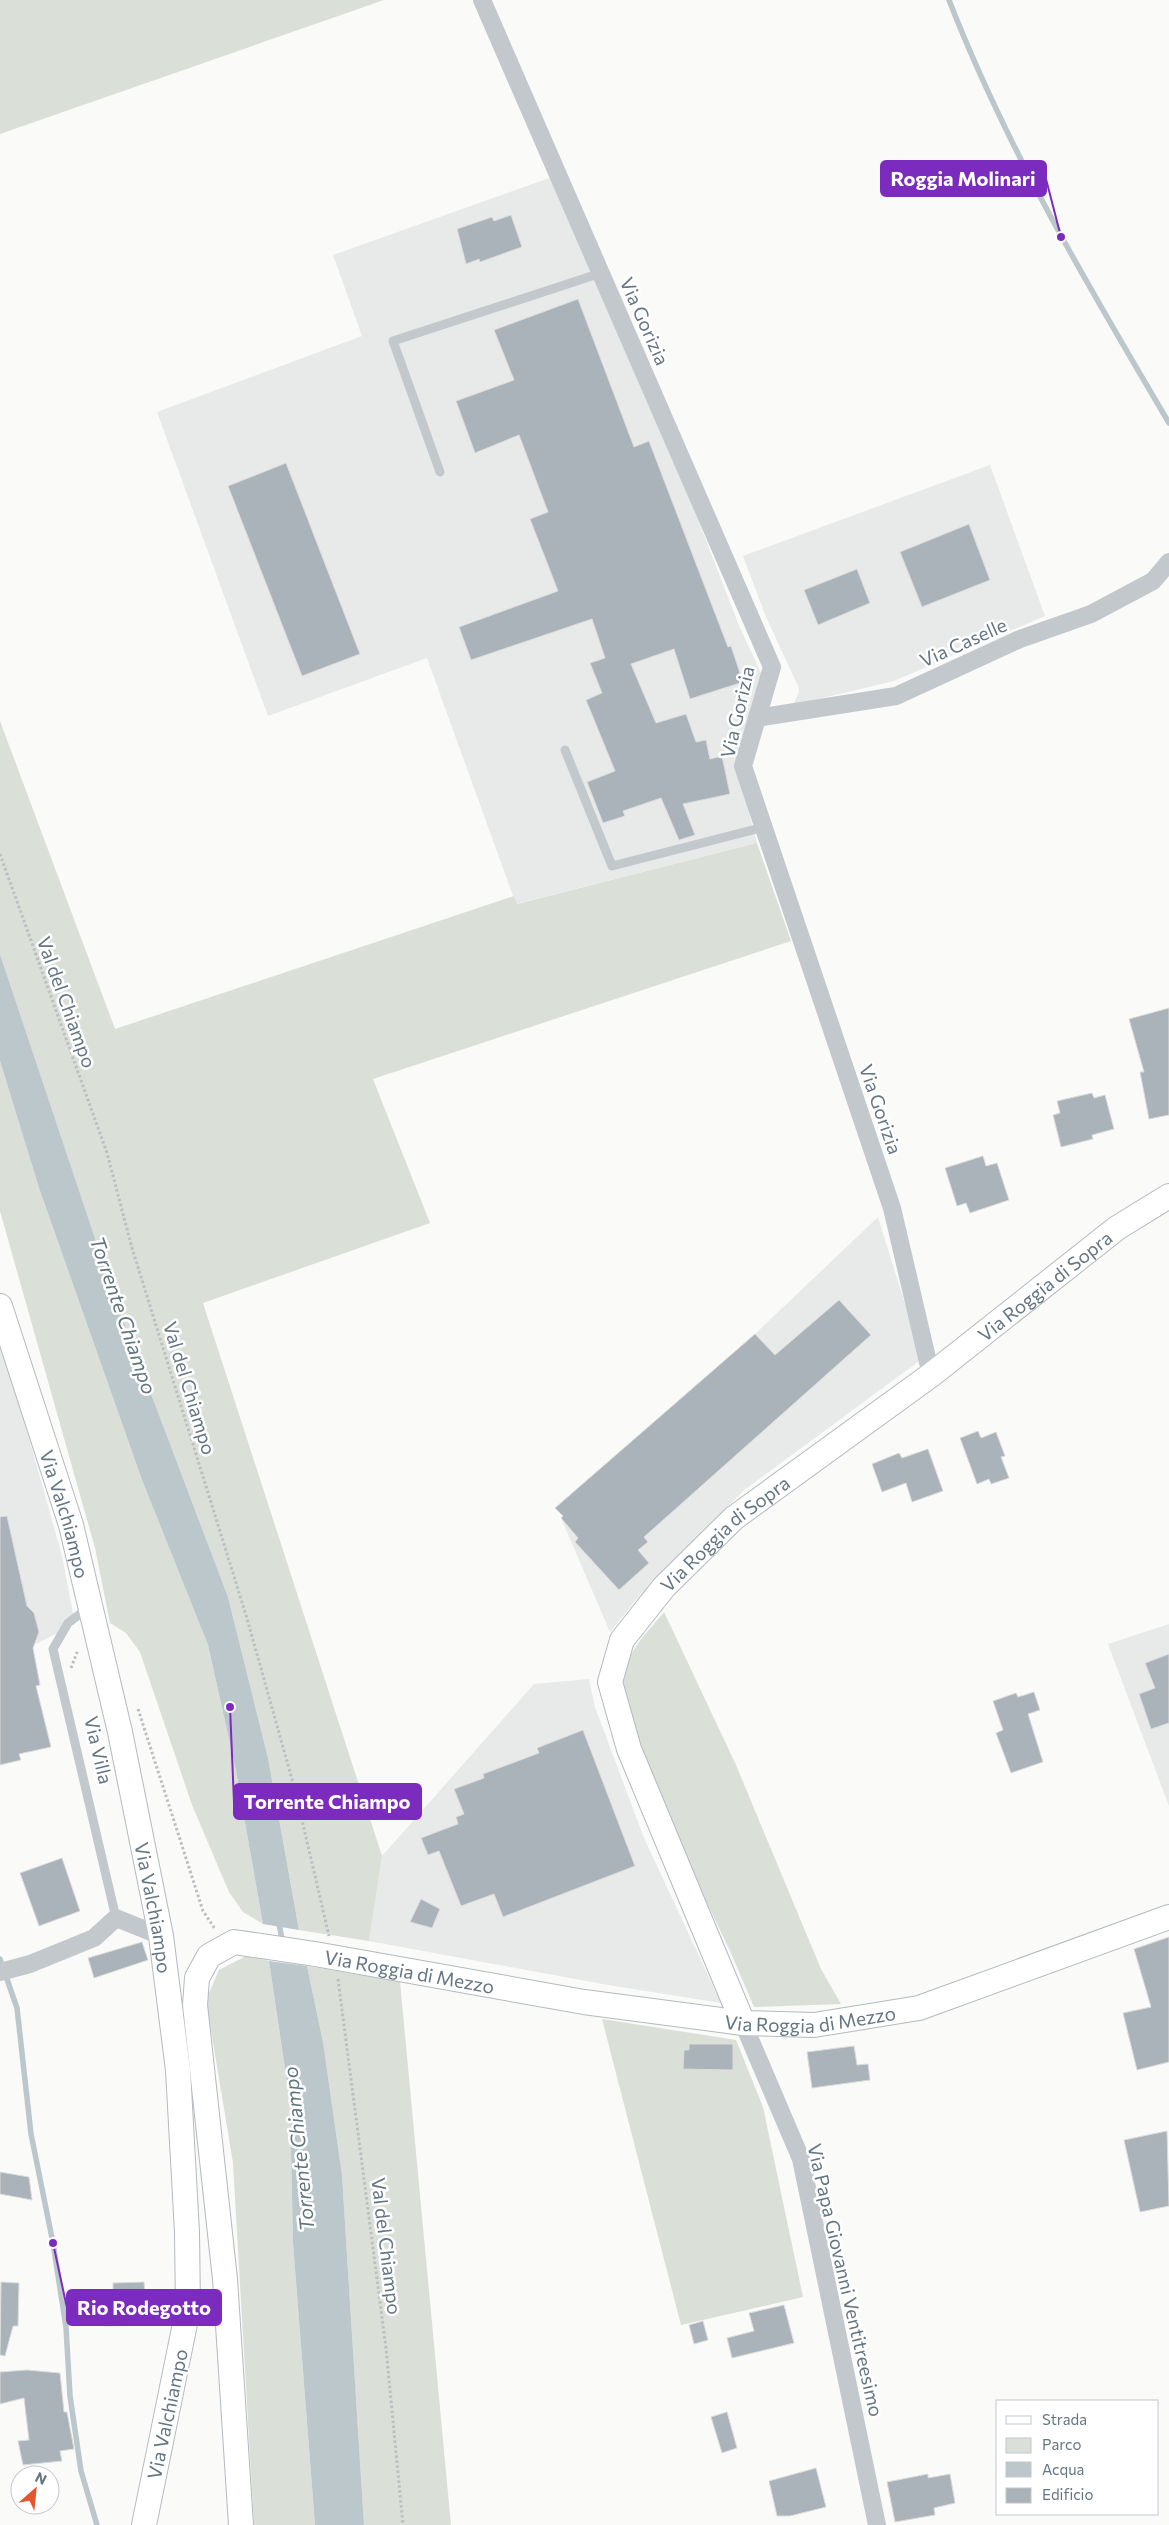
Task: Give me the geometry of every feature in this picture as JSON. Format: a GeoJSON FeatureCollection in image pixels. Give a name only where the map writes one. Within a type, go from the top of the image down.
{"type":"FeatureCollection","features":[{"type":"Feature","properties":{"kind":"street","name":"Via Gorizia"},"geometry":{"type":"LineString","coordinates":[[482,0],[772,667],[744,766],[892,1208],[931,1375]]}},
{"type":"Feature","properties":{"kind":"street","name":"Via Caselle"},"geometry":{"type":"LineString","coordinates":[[757,718],[896,696],[1020,640],[1092,614],[1153,581],[1169,562]]}},
{"type":"Feature","properties":{"kind":"street","name":"Via Roggia di Sopra"},"geometry":{"type":"LineString","coordinates":[[743,2023],[629,1749],[610,1682],[622,1640],[664,1587],[734,1518],[931,1375],[1118,1228],[1169,1196]]}},
{"type":"Feature","properties":{"kind":"street","name":"Via Valchiampo"},"geometry":{"type":"LineString","coordinates":[[0,1306],[71,1525],[120,1732],[161,1936],[178,2070],[187,2232],[188,2309],[144,2525]]}},
{"type":"Feature","properties":{"kind":"street","name":"Via Roggia di Mezzo"},"geometry":{"type":"LineString","coordinates":[[243,1944],[322,1946],[584,2002],[743,2023],[814,2025],[920,2008],[1169,1917]]}},
{"type":"Feature","properties":{"kind":"street"},"geometry":{"type":"LineString","coordinates":[[0,1972],[30,1964],[94,1938],[116,1918],[161,1936]]}},
{"type":"Feature","properties":{"kind":"street"},"geometry":{"type":"LineString","coordinates":[[241,2525],[224,2279],[195,2005],[197,1978],[209,1956],[243,1944]]}},
{"type":"Feature","properties":{"kind":"street","name":"Via Papa Giovanni Ventitreesimo"},"geometry":{"type":"LineString","coordinates":[[743,2023],[801,2159],[877,2525]]}},
{"type":"Feature","properties":{"kind":"lane"},"geometry":{"type":"LineString","coordinates":[[440,472],[394,341],[601,273]]}},
{"type":"Feature","properties":{"kind":"lane"},"geometry":{"type":"LineString","coordinates":[[565,750],[612,866],[764,827]]}},
{"type":"Feature","properties":{"kind":"lane","name":"Via Villa"},"geometry":{"type":"LineString","coordinates":[[90,1606],[68,1623],[53,1649],[116,1918]]}},
{"type":"Feature","properties":{"kind":"path","name":"Val del Chiampo"},"geometry":{"type":"LineString","coordinates":[[0,854],[107,1153],[132,1248],[248,1624],[294,1790],[322,1946]]}},
{"type":"Feature","properties":{"kind":"path"},"geometry":{"type":"LineString","coordinates":[[137,1703],[203,1911],[217,1931],[243,1944]]}},
{"type":"Feature","properties":{"kind":"path","name":"Val del Chiampo"},"geometry":{"type":"LineString","coordinates":[[336,1971],[384,2339],[403,2525]]}},
{"type":"Feature","properties":{"kind":"shaded area"},"geometry":{"type":"Polygon","coordinates":[[[555,176],[693,507],[740,628],[769,690],[743,789],[757,843],[516,904],[427,658],[268,716],[157,412],[362,336],[333,255],[555,176]]]}},
{"type":"Feature","properties":{"kind":"shaded area"},"geometry":{"type":"Polygon","coordinates":[[[990,465],[1045,616],[894,681],[793,705],[799,692],[798,686],[766,617],[743,556],[990,465]]]}},
{"type":"Feature","properties":{"kind":"shaded area"},"geometry":{"type":"Polygon","coordinates":[[[878,1217],[922,1359],[743,1491],[636,1600],[610,1632],[561,1518],[563,1516],[555,1508],[755,1334],[878,1217]]]}},
{"type":"Feature","properties":{"kind":"shaded area"},"geometry":{"type":"Polygon","coordinates":[[[0,1335],[62,1556],[75,1624],[38,1643],[0,1652],[0,1335]]]}},
{"type":"Feature","properties":{"kind":"shaded area"},"geometry":{"type":"Polygon","coordinates":[[[1169,1624],[1169,1806],[1108,1644],[1169,1624]]]}},
{"type":"Feature","properties":{"kind":"shaded area"},"geometry":{"type":"Polygon","coordinates":[[[589,1679],[595,1707],[644,1838],[721,2003],[608,1985],[369,1941],[382,1856],[534,1684],[589,1679]]]}},
{"type":"Feature","properties":{"kind":"green space"},"geometry":{"type":"Polygon","coordinates":[[[0,0],[384,0],[0,134],[0,0]]]}},
{"type":"Feature","properties":{"kind":"green space"},"geometry":{"type":"Polygon","coordinates":[[[0,721],[115,1029],[514,896],[517,904],[757,843],[791,941],[373,1079],[430,1223],[203,1303],[382,1856],[369,1941],[299,1930],[268,1758],[228,1597],[117,1304],[0,954],[0,721]]]}},
{"type":"Feature","properties":{"kind":"green space"},"geometry":{"type":"Polygon","coordinates":[[[0,1061],[39,1188],[142,1480],[208,1645],[235,1766],[263,1924],[243,1912],[229,1892],[192,1805],[140,1652],[126,1633],[110,1623],[95,1548],[0,1211],[0,1061]]]}},
{"type":"Feature","properties":{"kind":"green space"},"geometry":{"type":"Polygon","coordinates":[[[664,1612],[736,1765],[821,1969],[841,2004],[754,2007],[731,1953],[670,1826],[623,1699],[624,1673],[633,1651],[664,1612]]]}},
{"type":"Feature","properties":{"kind":"green space"},"geometry":{"type":"Polygon","coordinates":[[[248,1955],[269,1961],[290,2102],[293,2243],[315,2525],[254,2525],[233,2163],[206,2000],[219,1970],[248,1955]]]}},
{"type":"Feature","properties":{"kind":"green space"},"geometry":{"type":"Polygon","coordinates":[[[307,1966],[400,1982],[451,2525],[364,2525],[342,2175],[323,2042],[307,1966]]]}},
{"type":"Feature","properties":{"kind":"green space"},"geometry":{"type":"Polygon","coordinates":[[[602,2019],[736,2040],[763,2107],[803,2297],[681,2325],[602,2019]]]}},
{"type":"Feature","properties":{"kind":"water"},"geometry":{"type":"Polygon","coordinates":[[[0,954],[117,1304],[228,1597],[268,1758],[299,1930],[263,1924],[235,1766],[208,1645],[142,1480],[39,1188],[0,1061],[0,954]]]}},
{"type":"Feature","properties":{"kind":"water"},"geometry":{"type":"Polygon","coordinates":[[[269,1961],[307,1966],[323,2042],[342,2175],[364,2525],[315,2525],[293,2243],[290,2102],[269,1961]]]}},
{"type":"Feature","properties":{"kind":"building"},"geometry":{"type":"Polygon","coordinates":[[[511,215],[522,247],[480,262],[479,259],[466,264],[457,229],[492,217],[494,221],[511,215]]]}},
{"type":"Feature","properties":{"kind":"building"},"geometry":{"type":"Polygon","coordinates":[[[578,299],[634,447],[649,441],[728,647],[731,646],[743,682],[690,699],[674,649],[631,664],[656,723],[686,714],[696,742],[706,740],[710,759],[722,756],[730,794],[683,804],[695,835],[679,840],[661,798],[623,811],[625,816],[603,823],[587,782],[615,771],[586,700],[602,693],[590,663],[605,658],[592,619],[471,660],[459,627],[558,591],[530,519],[548,512],[519,435],[475,453],[456,401],[514,380],[494,330],[578,299]]]}},
{"type":"Feature","properties":{"kind":"building"},"geometry":{"type":"Polygon","coordinates":[[[286,463],[360,654],[302,676],[228,486],[286,463]]]}},
{"type":"Feature","properties":{"kind":"building"},"geometry":{"type":"Polygon","coordinates":[[[969,524],[990,580],[922,607],[900,552],[969,524]]]}},
{"type":"Feature","properties":{"kind":"building"},"geometry":{"type":"Polygon","coordinates":[[[857,569],[870,603],[818,625],[804,590],[857,569]]]}},
{"type":"Feature","properties":{"kind":"building"},"geometry":{"type":"Polygon","coordinates":[[[1169,1008],[1169,1115],[1149,1119],[1140,1072],[1144,1072],[1129,1019],[1169,1008]]]}},
{"type":"Feature","properties":{"kind":"building"},"geometry":{"type":"Polygon","coordinates":[[[1092,1093],[1094,1098],[1105,1095],[1114,1129],[1092,1135],[1093,1139],[1061,1147],[1053,1115],[1060,1113],[1057,1101],[1092,1093]]]}},
{"type":"Feature","properties":{"kind":"building"},"geometry":{"type":"Polygon","coordinates":[[[983,1156],[986,1166],[997,1163],[1009,1200],[970,1213],[966,1203],[957,1206],[945,1168],[983,1156]]]}},
{"type":"Feature","properties":{"kind":"building"},"geometry":{"type":"Polygon","coordinates":[[[839,1300],[871,1335],[644,1537],[648,1542],[638,1550],[649,1563],[619,1590],[575,1542],[578,1538],[555,1508],[755,1334],[775,1355],[839,1300]]]}},
{"type":"Feature","properties":{"kind":"building"},"geometry":{"type":"Polygon","coordinates":[[[978,1431],[981,1438],[996,1432],[1005,1456],[1001,1457],[1009,1478],[991,1484],[989,1479],[977,1484],[960,1438],[978,1431]]]}},
{"type":"Feature","properties":{"kind":"building"},"geometry":{"type":"Polygon","coordinates":[[[928,1449],[943,1491],[912,1502],[906,1483],[882,1492],[872,1464],[899,1453],[902,1458],[928,1449]]]}},
{"type":"Feature","properties":{"kind":"building"},"geometry":{"type":"Polygon","coordinates":[[[7,1516],[27,1606],[34,1613],[39,1632],[33,1648],[40,1685],[36,1686],[51,1747],[19,1754],[21,1760],[0,1765],[0,1517],[7,1516]]]}},
{"type":"Feature","properties":{"kind":"building"},"geometry":{"type":"Polygon","coordinates":[[[1169,1654],[1169,1723],[1151,1729],[1139,1694],[1155,1688],[1145,1663],[1169,1654]]]}},
{"type":"Feature","properties":{"kind":"building"},"geometry":{"type":"Polygon","coordinates":[[[1034,1692],[1040,1710],[1028,1714],[1043,1762],[1011,1773],[996,1733],[1003,1730],[993,1701],[1016,1693],[1018,1697],[1034,1692]]]}},
{"type":"Feature","properties":{"kind":"building"},"geometry":{"type":"Polygon","coordinates":[[[583,1730],[635,1866],[503,1917],[494,1894],[461,1906],[439,1851],[428,1855],[421,1838],[458,1824],[456,1817],[464,1814],[454,1789],[484,1778],[483,1774],[539,1753],[537,1748],[583,1730]]]}},
{"type":"Feature","properties":{"kind":"building"},"geometry":{"type":"Polygon","coordinates":[[[62,1858],[80,1911],[39,1926],[20,1873],[62,1858]]]}},
{"type":"Feature","properties":{"kind":"building"},"geometry":{"type":"Polygon","coordinates":[[[421,1899],[440,1909],[432,1928],[410,1922],[421,1899]]]}},
{"type":"Feature","properties":{"kind":"building"},"geometry":{"type":"Polygon","coordinates":[[[1169,1937],[1169,2062],[1137,2070],[1123,2013],[1151,2007],[1134,1949],[1169,1937]]]}},
{"type":"Feature","properties":{"kind":"building"},"geometry":{"type":"Polygon","coordinates":[[[142,1942],[148,1960],[94,1978],[88,1958],[142,1942]]]}},
{"type":"Feature","properties":{"kind":"building"},"geometry":{"type":"Polygon","coordinates":[[[689,2044],[733,2044],[733,2070],[683,2069],[684,2050],[689,2050],[689,2044]]]}},
{"type":"Feature","properties":{"kind":"building"},"geometry":{"type":"Polygon","coordinates":[[[854,2046],[857,2065],[868,2064],[870,2080],[812,2088],[807,2052],[854,2046]]]}},
{"type":"Feature","properties":{"kind":"building"},"geometry":{"type":"Polygon","coordinates":[[[1167,2131],[1169,2206],[1140,2212],[1124,2140],[1167,2131]]]}},
{"type":"Feature","properties":{"kind":"building"},"geometry":{"type":"Polygon","coordinates":[[[0,2172],[29,2177],[32,2200],[0,2194],[0,2172]]]}},
{"type":"Feature","properties":{"kind":"building"},"geometry":{"type":"Polygon","coordinates":[[[1,2282],[19,2283],[18,2326],[13,2326],[5,2356],[0,2355],[1,2282]]]}},
{"type":"Feature","properties":{"kind":"building"},"geometry":{"type":"Polygon","coordinates":[[[144,2282],[147,2325],[104,2326],[103,2292],[113,2291],[113,2283],[144,2282]]]}},
{"type":"Feature","properties":{"kind":"building"},"geometry":{"type":"Polygon","coordinates":[[[784,2305],[794,2343],[732,2358],[727,2338],[754,2331],[749,2313],[784,2305]]]}},
{"type":"Feature","properties":{"kind":"building"},"geometry":{"type":"Polygon","coordinates":[[[703,2321],[708,2340],[694,2344],[689,2325],[703,2321]]]}},
{"type":"Feature","properties":{"kind":"building"},"geometry":{"type":"Polygon","coordinates":[[[27,2370],[60,2373],[64,2412],[67,2412],[74,2449],[60,2451],[62,2461],[23,2465],[18,2441],[29,2440],[24,2398],[0,2404],[0,2372],[27,2370]]]}},
{"type":"Feature","properties":{"kind":"building"},"geometry":{"type":"Polygon","coordinates":[[[727,2412],[737,2448],[722,2453],[711,2417],[727,2412]]]}},
{"type":"Feature","properties":{"kind":"building"},"geometry":{"type":"Polygon","coordinates":[[[816,2468],[826,2507],[790,2516],[777,2516],[769,2481],[816,2468]]]}},
{"type":"Feature","properties":{"kind":"building"},"geometry":{"type":"Polygon","coordinates":[[[928,2474],[928,2478],[950,2474],[955,2503],[934,2508],[935,2515],[895,2522],[887,2482],[928,2474]]]}},
{"type":"Feature","properties":{"kind":"waterway"},"geometry":{"type":"LineString","coordinates":[[949,0],[996,110],[1050,216],[1169,423]]}},
{"type":"Feature","properties":{"kind":"waterway","name":"Torrente Chiampo"},"geometry":{"type":"LineString","coordinates":[[278,1919],[283,1944]]}},
{"type":"Feature","properties":{"kind":"waterway"},"geometry":{"type":"LineString","coordinates":[[0,1959],[17,2008],[31,2134],[53,2243],[66,2327],[70,2396],[81,2471],[97,2525]]}},
{"type":"Feature","properties":{"kind":"place","name":"Roggia Molinari"},"geometry":{"type":"Point","coordinates":[1061,237]}},
{"type":"Feature","properties":{"kind":"place","name":"Torrente Chiampo"},"geometry":{"type":"Point","coordinates":[230,1707]}},
{"type":"Feature","properties":{"kind":"place","name":"Rio Rodegotto"},"geometry":{"type":"Point","coordinates":[53,2243]}}]}
